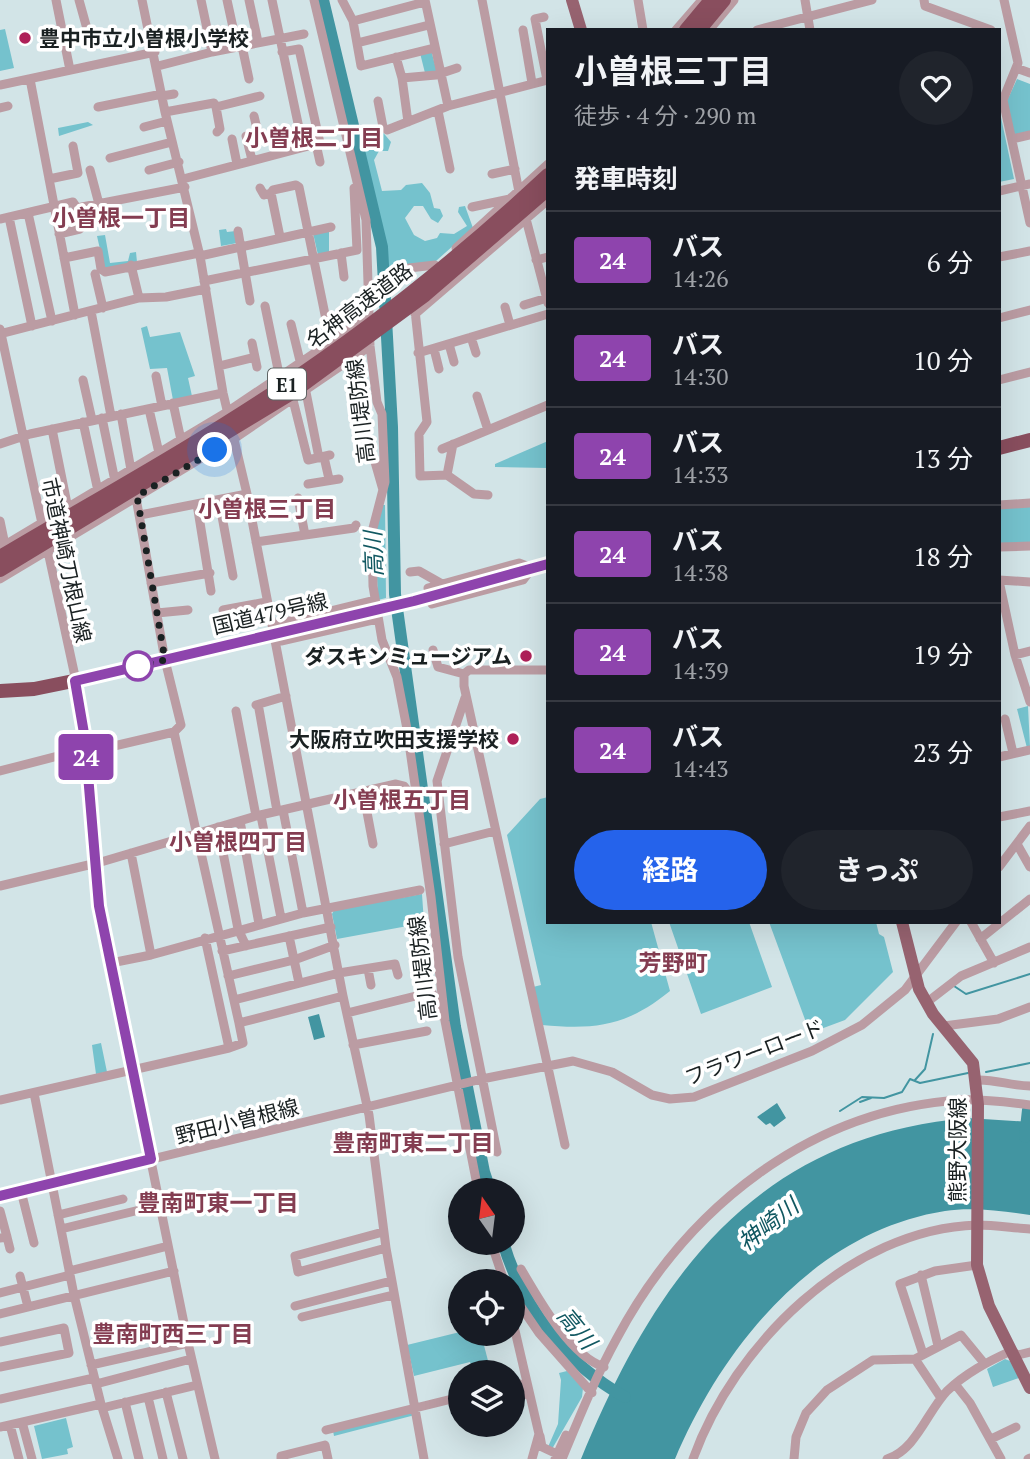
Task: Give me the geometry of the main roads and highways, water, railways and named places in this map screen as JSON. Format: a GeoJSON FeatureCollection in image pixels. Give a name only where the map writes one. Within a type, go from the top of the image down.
{"type":"FeatureCollection","features":[{"type":"Feature","properties":{"kind":"highway"},"geometry":{"type":"LineString","coordinates":[[688,28],[711,0]]}},
{"type":"Feature","properties":{"kind":"highway"},"geometry":{"type":"LineString","coordinates":[[701,28],[724,0]]}},
{"type":"Feature","properties":{"kind":"highway","name":"名神高速道路"},"geometry":{"type":"LineString","coordinates":[[2,550],[237,416],[312,367],[421,286],[546,177]]}},
{"type":"Feature","properties":{"kind":"highway","name":"名神高速道路"},"geometry":{"type":"LineString","coordinates":[[0,570],[290,394],[425,295],[546,190]]}},
{"type":"Feature","properties":{"kind":"highway"},"geometry":{"type":"LineString","coordinates":[[1001,447],[1030,440]]}},
{"type":"Feature","properties":{"kind":"highway","name":"国道479号線"},"geometry":{"type":"LineString","coordinates":[[0,691],[34,689],[75,681],[350,616],[444,588],[546,564]]}},
{"type":"Feature","properties":{"kind":"main road"},"geometry":{"type":"LineString","coordinates":[[572,0],[580,28]]}},
{"type":"Feature","properties":{"kind":"main road","name":"熊野大阪線"},"geometry":{"type":"LineString","coordinates":[[903,924],[926,1003],[973,1063],[978,1102],[977,1265],[989,1306],[1030,1388]]}},
{"type":"Feature","properties":{"kind":"water"},"geometry":{"type":"Polygon","coordinates":[[[319,1014],[325,1037],[314,1040],[308,1017],[319,1014]]]}},
{"type":"Feature","properties":{"kind":"water"},"geometry":{"type":"Polygon","coordinates":[[[777,1103],[786,1118],[774,1127],[770,1123],[766,1125],[757,1117],[777,1103]]]}},
{"type":"Feature","properties":{"kind":"water","name":"神崎川"},"geometry":{"type":"Polygon","coordinates":[[[967,1118],[1030,1122],[1030,1215],[977,1209],[945,1211],[898,1223],[855,1242],[816,1268],[780,1300],[748,1336],[719,1375],[695,1416],[675,1459],[581,1459],[610,1393],[643,1331],[680,1276],[723,1227],[772,1186],[828,1154],[893,1131],[967,1118]]]}},
{"type":"Feature","properties":{"kind":"waterway","name":"高川"},"geometry":{"type":"LineString","coordinates":[[323,0],[382,247],[392,427],[395,594],[455,1027],[486,1178]]}},
{"type":"Feature","properties":{"kind":"waterway"},"geometry":{"type":"LineString","coordinates":[[954,986],[966,994],[1030,974]]}},
{"type":"Feature","properties":{"kind":"waterway"},"geometry":{"type":"LineString","coordinates":[[915,1080],[925,1069],[933,1034]]}},
{"type":"Feature","properties":{"kind":"waterway"},"geometry":{"type":"LineString","coordinates":[[986,1072],[1030,1063]]}},
{"type":"Feature","properties":{"kind":"waterway"},"geometry":{"type":"LineString","coordinates":[[840,1111],[862,1097],[884,1098],[902,1092],[910,1079],[920,1083],[968,1073]]}},
{"type":"Feature","properties":{"kind":"waterway"},"geometry":{"type":"LineString","coordinates":[[860,1102],[871,1098]]}},
{"type":"Feature","properties":{"kind":"waterway"},"geometry":{"type":"LineString","coordinates":[[1025,1137],[1028,1110]]}},
{"type":"Feature","properties":{"kind":"waterway","name":"高川"},"geometry":{"type":"LineString","coordinates":[[507,1255],[522,1289],[549,1332],[584,1368],[625,1397]]}},
{"type":"Feature","properties":{"kind":"place","name":"豊中市立小曽根小学校"},"geometry":{"type":"Point","coordinates":[25,38]}},
{"type":"Feature","properties":{"kind":"place","name":"ダスキンミュージアム"},"geometry":{"type":"Point","coordinates":[526,656]}},
{"type":"Feature","properties":{"kind":"place","name":"大阪府立吹田支援学校"},"geometry":{"type":"Point","coordinates":[513,739]}},
{"type":"Feature","properties":{"kind":"district","name":"小曽根二丁目"},"geometry":{"type":"Point","coordinates":[314,137]}},
{"type":"Feature","properties":{"kind":"district","name":"小曽根一丁目"},"geometry":{"type":"Point","coordinates":[121,217]}},
{"type":"Feature","properties":{"kind":"district","name":"小曽根三丁目"},"geometry":{"type":"Point","coordinates":[267,508]}},
{"type":"Feature","properties":{"kind":"district","name":"小曽根五丁目"},"geometry":{"type":"Point","coordinates":[402,799]}},
{"type":"Feature","properties":{"kind":"district","name":"小曽根四丁目"},"geometry":{"type":"Point","coordinates":[238,841]}},
{"type":"Feature","properties":{"kind":"district","name":"芳野町"},"geometry":{"type":"Point","coordinates":[673,962]}},
{"type":"Feature","properties":{"kind":"district","name":"豊南町東二丁目"},"geometry":{"type":"Point","coordinates":[413,1142]}},
{"type":"Feature","properties":{"kind":"district","name":"豊南町東一丁目"},"geometry":{"type":"Point","coordinates":[218,1202]}},
{"type":"Feature","properties":{"kind":"district","name":"豊南町西三丁目"},"geometry":{"type":"Point","coordinates":[173,1333]}}]}
